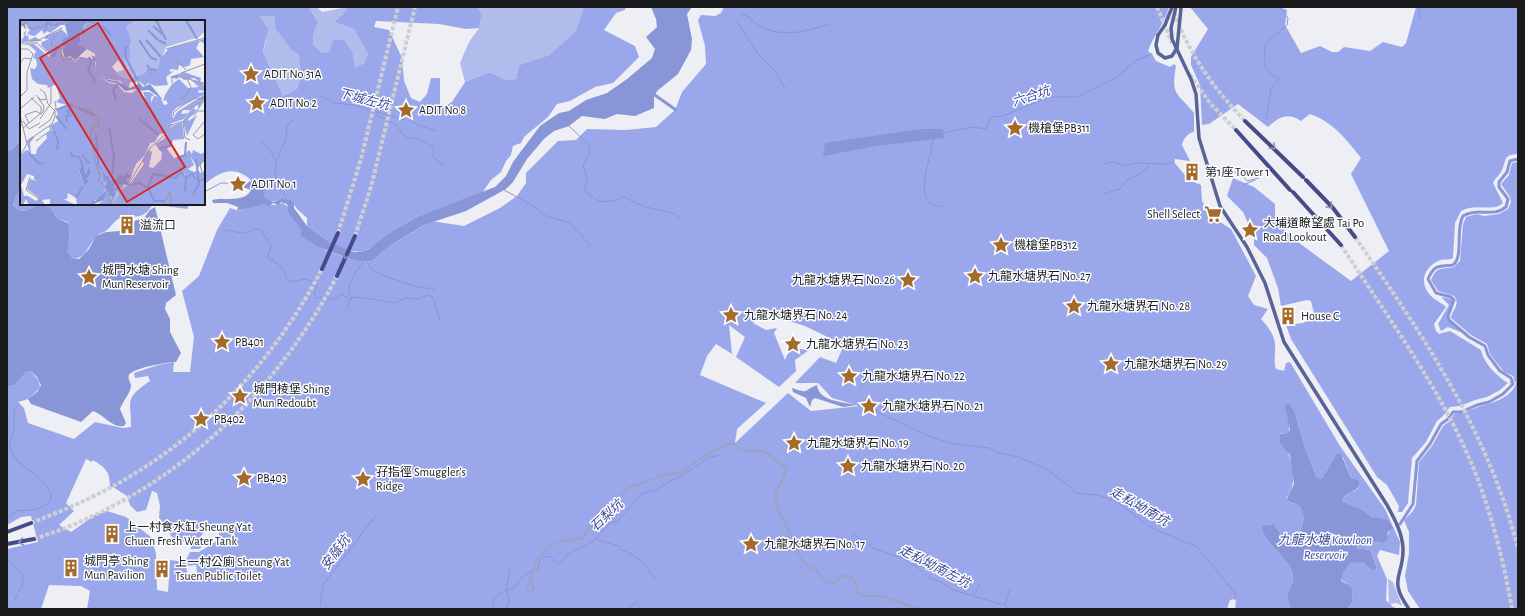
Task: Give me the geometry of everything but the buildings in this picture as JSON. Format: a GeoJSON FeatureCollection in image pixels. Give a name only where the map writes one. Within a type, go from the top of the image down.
{"type":"FeatureCollection","features":[{"type":"Feature","properties":{"kind":"highway"},"geometry":{"type":"LineString","coordinates":[[1245,121],[1305,178],[1333,208],[1355,237]]}},
{"type":"Feature","properties":{"kind":"highway"},"geometry":{"type":"LineString","coordinates":[[1236,130],[1341,245]]}},
{"type":"Feature","properties":{"kind":"highway"},"geometry":{"type":"LineString","coordinates":[[322,269],[338,233]]}},
{"type":"Feature","properties":{"kind":"highway"},"geometry":{"type":"LineString","coordinates":[[337,276],[355,236]]}},
{"type":"Feature","properties":{"kind":"highway"},"geometry":{"type":"LineString","coordinates":[[7,532],[31,523]]}},
{"type":"Feature","properties":{"kind":"highway"},"geometry":{"type":"LineString","coordinates":[[7,544],[34,538]]}},
{"type":"Feature","properties":{"kind":"main road"},"geometry":{"type":"LineString","coordinates":[[1172,7],[1165,25],[1158,35],[1156,45],[1158,54],[1165,58],[1172,56],[1177,48],[1181,8]]}},
{"type":"Feature","properties":{"kind":"main road"},"geometry":{"type":"LineString","coordinates":[[1176,7],[1171,28],[1172,38],[1191,79],[1196,94],[1200,138],[1220,206],[1247,247],[1265,283],[1284,342],[1398,528],[1403,550],[1397,585],[1401,596],[1409,609]]}},
{"type":"Feature","properties":{"kind":"street"},"geometry":{"type":"LineString","coordinates":[[531,581],[534,588],[528,593],[526,590],[531,581],[536,561],[544,551],[557,542],[582,538],[592,522],[609,511],[627,488],[665,475],[682,472],[696,461],[731,443],[744,451],[760,451],[768,453],[787,469],[776,495],[777,508],[789,531],[794,548],[806,565],[817,571],[825,582],[833,584],[842,576],[850,576],[855,580],[857,590],[862,596],[882,596],[919,609]]}},
{"type":"Feature","properties":{"kind":"shaded area"},"geometry":{"type":"Polygon","coordinates":[[[7,7],[309,7],[318,23],[314,32],[313,44],[322,53],[329,52],[334,40],[344,40],[353,54],[355,68],[364,63],[368,54],[354,29],[334,22],[348,7],[477,7],[482,14],[479,28],[466,29],[439,24],[376,21],[374,27],[389,30],[402,58],[404,81],[411,98],[420,102],[427,94],[431,78],[440,78],[440,109],[452,102],[465,82],[489,72],[506,80],[516,79],[519,65],[549,55],[576,31],[584,7],[626,7],[625,10],[616,13],[604,30],[635,46],[639,57],[613,83],[595,87],[570,101],[557,104],[548,117],[524,137],[521,143],[513,146],[511,155],[506,161],[501,172],[491,180],[482,193],[419,216],[392,231],[376,245],[362,252],[345,250],[332,244],[307,226],[307,218],[297,209],[291,200],[265,200],[259,186],[251,183],[251,180],[239,172],[233,171],[221,173],[205,184],[205,20],[20,20],[20,141],[11,150],[7,151],[7,7]],[[259,16],[268,29],[263,52],[283,96],[297,89],[300,80],[299,55],[291,50],[275,28],[274,16],[259,16]]]}},
{"type":"Feature","properties":{"kind":"shaded area"},"geometry":{"type":"Polygon","coordinates":[[[309,7],[317,7],[322,12],[348,7],[334,22],[354,29],[368,54],[364,63],[355,68],[353,54],[329,52],[322,53],[313,44],[314,32],[318,23],[309,7]]]}},
{"type":"Feature","properties":{"kind":"shaded area"},"geometry":{"type":"Polygon","coordinates":[[[477,7],[584,7],[584,9],[576,31],[549,55],[519,65],[516,79],[506,80],[489,72],[465,82],[460,63],[469,42],[479,28],[482,14],[477,7]]]}},
{"type":"Feature","properties":{"kind":"shaded area"},"geometry":{"type":"Polygon","coordinates":[[[724,7],[1169,7],[1165,19],[1148,51],[1152,54],[1156,61],[1170,67],[1174,64],[1176,66],[1174,83],[1176,92],[1194,113],[1194,132],[1186,137],[1182,145],[1190,161],[1175,159],[1174,162],[1189,180],[1201,185],[1202,201],[1211,216],[1231,229],[1256,276],[1248,296],[1254,305],[1268,309],[1261,319],[1270,331],[1274,340],[1276,369],[1284,371],[1286,363],[1290,362],[1340,446],[1385,509],[1400,542],[1399,555],[1380,550],[1377,556],[1387,579],[1386,600],[1393,607],[1399,609],[1341,609],[1348,608],[1352,603],[1353,590],[1350,585],[1341,580],[1343,573],[1350,562],[1362,562],[1373,571],[1377,568],[1370,550],[1356,548],[1356,543],[1365,539],[1384,543],[1390,530],[1363,510],[1342,501],[1346,495],[1358,489],[1360,483],[1351,478],[1343,457],[1335,456],[1323,477],[1320,479],[1316,476],[1304,445],[1295,412],[1290,404],[1289,432],[1287,434],[1281,433],[1290,458],[1293,474],[1291,490],[1286,498],[1287,501],[1299,506],[1302,510],[1302,525],[1297,534],[1290,539],[1282,536],[1274,524],[1263,525],[1261,528],[1268,541],[1292,570],[1293,579],[1289,597],[1289,609],[1235,609],[1236,601],[1234,599],[1230,600],[1227,609],[87,609],[90,591],[81,586],[49,585],[41,609],[7,609],[7,549],[38,542],[31,516],[21,517],[7,525],[7,387],[15,385],[27,371],[31,371],[39,381],[40,388],[28,399],[18,402],[24,408],[28,423],[74,439],[95,422],[123,428],[131,427],[131,400],[136,392],[150,381],[148,376],[135,378],[134,373],[158,365],[174,362],[173,372],[190,372],[194,337],[182,291],[199,276],[217,230],[230,208],[239,211],[261,203],[274,205],[283,203],[288,207],[312,243],[325,250],[359,262],[372,261],[391,245],[431,221],[464,226],[500,208],[517,196],[526,183],[526,173],[558,141],[576,140],[587,129],[626,130],[656,127],[675,110],[682,92],[706,64],[705,46],[698,20],[701,15],[715,16],[721,13],[724,7]],[[763,313],[753,323],[766,330],[777,328],[774,333],[785,360],[790,348],[809,350],[795,360],[796,371],[779,387],[736,357],[745,337],[729,325],[732,354],[716,344],[707,356],[700,375],[766,403],[737,429],[735,443],[788,393],[811,411],[860,406],[832,398],[818,383],[795,383],[820,357],[836,363],[844,345],[805,326],[763,313]],[[86,459],[66,503],[74,511],[59,525],[71,532],[95,515],[107,511],[126,517],[152,538],[156,554],[157,590],[168,592],[170,560],[185,562],[189,580],[198,577],[196,565],[187,566],[186,560],[190,552],[199,552],[215,542],[219,536],[220,529],[213,524],[207,526],[200,538],[204,542],[200,549],[190,549],[196,539],[176,543],[177,541],[159,518],[160,506],[157,493],[152,491],[146,510],[137,512],[130,505],[127,496],[113,487],[110,487],[108,474],[104,468],[93,460],[92,462],[86,459]]]}},
{"type":"Feature","properties":{"kind":"shaded area"},"geometry":{"type":"Polygon","coordinates":[[[1190,7],[1280,7],[1287,10],[1285,25],[1301,53],[1320,46],[1332,52],[1338,52],[1344,47],[1370,51],[1383,42],[1402,47],[1406,43],[1416,7],[1518,7],[1518,154],[1510,155],[1506,158],[1501,172],[1493,183],[1503,203],[1499,206],[1489,208],[1472,207],[1461,211],[1455,223],[1453,258],[1440,260],[1433,264],[1426,272],[1424,277],[1427,291],[1431,296],[1446,307],[1434,324],[1436,331],[1439,334],[1450,331],[1481,350],[1485,360],[1492,369],[1508,383],[1500,390],[1487,397],[1460,406],[1450,407],[1437,421],[1426,442],[1412,458],[1408,503],[1402,512],[1398,512],[1399,506],[1387,485],[1377,477],[1291,339],[1286,325],[1303,323],[1315,317],[1311,301],[1307,300],[1281,306],[1278,288],[1267,258],[1254,245],[1254,237],[1243,212],[1227,196],[1233,178],[1254,187],[1275,204],[1275,221],[1295,240],[1351,281],[1389,251],[1351,174],[1361,158],[1339,132],[1325,121],[1310,114],[1301,121],[1287,116],[1283,117],[1268,127],[1238,104],[1209,124],[1202,125],[1200,85],[1191,65],[1191,57],[1208,29],[1190,7]]]}},
{"type":"Feature","properties":{"kind":"shaded area"},"geometry":{"type":"Polygon","coordinates":[[[259,16],[274,16],[275,28],[291,50],[299,55],[300,80],[297,89],[283,96],[263,52],[266,41],[259,16]]]}},
{"type":"Feature","properties":{"kind":"shaded area"},"geometry":{"type":"Polygon","coordinates":[[[1518,162],[1518,609],[1420,609],[1408,591],[1405,576],[1409,553],[1409,532],[1404,520],[1413,511],[1416,505],[1419,462],[1432,446],[1443,426],[1450,421],[1454,414],[1500,400],[1513,389],[1516,384],[1513,376],[1504,372],[1490,354],[1487,344],[1471,335],[1451,318],[1457,302],[1456,299],[1454,296],[1438,291],[1431,280],[1435,272],[1438,270],[1454,267],[1460,261],[1463,224],[1466,217],[1477,214],[1484,216],[1499,214],[1508,209],[1511,202],[1510,197],[1501,184],[1509,175],[1512,163],[1518,162]]]}},
{"type":"Feature","properties":{"kind":"shaded area"},"geometry":{"type":"Polygon","coordinates":[[[20,190],[20,205],[152,205],[149,210],[142,215],[117,220],[106,231],[98,235],[82,256],[73,258],[68,256],[67,252],[68,222],[58,219],[51,209],[33,208],[23,211],[16,209],[13,203],[16,195],[20,190]]]}},
{"type":"Feature","properties":{"kind":"shaded area"},"geometry":{"type":"Polygon","coordinates":[[[159,205],[189,205],[187,209],[159,205]]]}},
{"type":"Feature","properties":{"kind":"shaded area"},"geometry":{"type":"Polygon","coordinates":[[[1441,297],[1452,299],[1454,304],[1447,315],[1447,319],[1463,333],[1448,327],[1441,331],[1438,324],[1449,305],[1441,297]]]}},
{"type":"Feature","properties":{"kind":"shaded area"},"geometry":{"type":"Polygon","coordinates":[[[1388,579],[1393,582],[1402,606],[1397,603],[1389,604],[1388,579]]]}},
{"type":"Feature","properties":{"kind":"water"},"geometry":{"type":"Polygon","coordinates":[[[651,7],[692,7],[687,14],[692,39],[691,50],[678,74],[657,91],[654,97],[654,108],[635,116],[617,114],[605,119],[582,116],[569,126],[554,131],[544,139],[527,159],[513,182],[506,189],[466,211],[424,225],[391,245],[372,261],[359,262],[318,247],[301,236],[301,229],[289,214],[287,204],[281,202],[279,205],[273,203],[269,206],[263,204],[237,211],[238,207],[227,203],[213,203],[212,200],[217,199],[234,199],[244,197],[251,190],[237,185],[248,180],[262,188],[265,198],[273,202],[282,199],[291,200],[294,204],[294,208],[307,226],[332,244],[354,252],[362,252],[369,249],[392,231],[419,216],[495,187],[506,176],[513,162],[540,126],[559,113],[569,111],[586,100],[607,93],[627,79],[652,58],[655,49],[646,37],[657,27],[656,19],[651,7]]]}},
{"type":"Feature","properties":{"kind":"water"},"geometry":{"type":"Polygon","coordinates":[[[921,129],[943,129],[944,138],[876,146],[823,156],[825,143],[921,129]]]}},
{"type":"Feature","properties":{"kind":"water","name":"城門水塘 Shing Mun Reservoir"},"geometry":{"type":"Polygon","coordinates":[[[20,141],[20,190],[15,197],[13,205],[22,211],[46,206],[51,209],[58,219],[68,223],[69,235],[67,252],[72,258],[79,259],[89,249],[96,236],[106,232],[119,231],[134,221],[144,218],[150,210],[155,207],[176,295],[166,303],[165,309],[170,319],[170,332],[181,353],[176,362],[158,364],[143,368],[132,372],[129,375],[128,378],[131,386],[120,409],[126,423],[124,426],[115,425],[93,411],[81,422],[31,404],[28,399],[38,391],[41,385],[37,377],[31,371],[27,371],[15,385],[7,387],[7,151],[11,150],[20,141]]]}},
{"type":"Feature","properties":{"kind":"water"},"geometry":{"type":"Polygon","coordinates":[[[817,385],[822,395],[827,398],[857,405],[843,407],[815,398],[812,400],[810,407],[806,398],[793,392],[792,388],[806,391],[817,385]]]}},
{"type":"Feature","properties":{"kind":"water","name":"九龍水塘 Kowloon Reservoir"},"geometry":{"type":"Polygon","coordinates":[[[1287,403],[1290,404],[1295,412],[1304,445],[1316,476],[1320,479],[1323,477],[1337,453],[1341,454],[1351,478],[1359,481],[1360,485],[1356,490],[1343,498],[1342,501],[1363,510],[1372,517],[1388,520],[1393,528],[1388,532],[1387,539],[1384,543],[1365,539],[1356,543],[1356,548],[1370,550],[1377,568],[1373,571],[1362,562],[1350,563],[1343,573],[1341,581],[1350,585],[1353,590],[1352,603],[1348,608],[1289,609],[1290,605],[1288,594],[1293,579],[1292,570],[1268,541],[1261,528],[1263,525],[1274,524],[1282,536],[1290,539],[1297,534],[1302,526],[1303,516],[1300,507],[1286,500],[1294,484],[1290,455],[1280,443],[1280,434],[1288,433],[1290,430],[1285,406],[1287,403]]]}},
{"type":"Feature","properties":{"kind":"waterway"},"geometry":{"type":"LineString","coordinates":[[1266,118],[1271,88],[1278,81],[1278,78],[1272,75],[1264,64],[1266,43],[1287,25],[1288,18],[1279,7]]}},
{"type":"Feature","properties":{"kind":"waterway"},"geometry":{"type":"LineString","coordinates":[[1419,7],[1420,20]]}},
{"type":"Feature","properties":{"kind":"waterway"},"geometry":{"type":"LineString","coordinates":[[741,14],[747,16],[762,27],[779,32],[788,33],[804,31],[830,24]]}},
{"type":"Feature","properties":{"kind":"waterway"},"geometry":{"type":"LineString","coordinates":[[737,22],[758,54],[775,71],[785,88]]}},
{"type":"Feature","properties":{"kind":"waterway","name":"六合坑"},"geometry":{"type":"LineString","coordinates":[[943,133],[972,127],[986,129],[991,117],[1003,116],[1049,97],[1077,97],[1115,78],[1137,60],[1152,54]]}},
{"type":"Feature","properties":{"kind":"waterway"},"geometry":{"type":"LineString","coordinates":[[652,93],[676,110]]}},
{"type":"Feature","properties":{"kind":"waterway","name":"下城左坑"},"geometry":{"type":"LineString","coordinates":[[319,95],[334,103],[353,105],[405,120]]}},
{"type":"Feature","properties":{"kind":"waterway"},"geometry":{"type":"LineString","coordinates":[[377,113],[378,116],[396,125],[406,138],[416,138],[434,147],[433,157],[445,166]]}},
{"type":"Feature","properties":{"kind":"waterway"},"geometry":{"type":"LineString","coordinates":[[287,201],[284,193],[273,185],[276,176],[275,169],[277,159],[286,139],[287,126],[294,119]]}},
{"type":"Feature","properties":{"kind":"waterway"},"geometry":{"type":"LineString","coordinates":[[410,120],[418,125],[436,131]]}},
{"type":"Feature","properties":{"kind":"waterway"},"geometry":{"type":"LineString","coordinates":[[568,125],[589,145],[590,154],[583,165],[587,178],[585,189],[593,198],[607,202],[624,197],[642,206],[675,214],[681,220]]}},
{"type":"Feature","properties":{"kind":"waterway"},"geometry":{"type":"LineString","coordinates":[[933,139],[924,188],[928,201],[934,205],[942,207]]}},
{"type":"Feature","properties":{"kind":"waterway"},"geometry":{"type":"LineString","coordinates":[[261,140],[276,161]]}},
{"type":"Feature","properties":{"kind":"waterway"},"geometry":{"type":"LineString","coordinates":[[1400,524],[1413,504],[1417,461],[1430,444],[1441,424],[1448,419],[1453,412],[1461,412],[1477,405],[1489,402],[1503,394],[1513,384],[1511,378],[1500,371],[1488,355],[1485,346],[1469,337],[1449,320],[1448,316],[1454,300],[1451,297],[1436,293],[1428,279],[1433,270],[1436,268],[1453,265],[1456,261],[1458,256],[1460,228],[1463,216],[1474,212],[1496,212],[1506,207],[1508,199],[1499,187],[1499,182],[1507,172],[1510,161],[1518,159]]}},
{"type":"Feature","properties":{"kind":"waterway"},"geometry":{"type":"LineString","coordinates":[[1103,164],[1114,162],[1124,166],[1137,163],[1164,164],[1174,162]]}},
{"type":"Feature","properties":{"kind":"waterway"},"geometry":{"type":"LineString","coordinates":[[1103,194],[1120,189],[1126,181],[1145,171],[1149,164]]}},
{"type":"Feature","properties":{"kind":"waterway"},"geometry":{"type":"LineString","coordinates":[[1227,171],[1240,173],[1247,181],[1259,178]]}},
{"type":"Feature","properties":{"kind":"waterway"},"geometry":{"type":"LineString","coordinates":[[1243,185],[1255,180]]}},
{"type":"Feature","properties":{"kind":"waterway"},"geometry":{"type":"LineString","coordinates":[[205,191],[221,183],[243,183]]}},
{"type":"Feature","properties":{"kind":"waterway"},"geometry":{"type":"LineString","coordinates":[[504,190],[530,204],[546,216],[570,223],[591,246]]}},
{"type":"Feature","properties":{"kind":"waterway"},"geometry":{"type":"LineString","coordinates":[[225,230],[243,233],[257,229],[261,230],[271,246],[268,258],[283,269],[286,278],[291,282],[306,279],[316,283],[317,286],[314,293],[316,298],[323,297],[334,300],[341,294],[349,299],[357,297],[396,303],[405,298],[418,299],[428,295],[433,297],[440,320]]}},
{"type":"Feature","properties":{"kind":"waterway"},"geometry":{"type":"LineString","coordinates":[[351,298],[349,293],[350,284],[363,262]]}},
{"type":"Feature","properties":{"kind":"waterway"},"geometry":{"type":"LineString","coordinates":[[367,262],[372,270],[390,278],[418,287],[434,289]]}},
{"type":"Feature","properties":{"kind":"waterway"},"geometry":{"type":"LineString","coordinates":[[346,311],[351,299]]}},
{"type":"Feature","properties":{"kind":"waterway"},"geometry":{"type":"LineString","coordinates":[[1510,383],[1518,378]]}},
{"type":"Feature","properties":{"kind":"waterway"},"geometry":{"type":"LineString","coordinates":[[10,516],[18,510],[26,511],[41,508],[51,500],[50,492],[46,485],[14,457],[10,448],[14,427],[14,411],[19,403]]}},
{"type":"Feature","properties":{"kind":"waterway","name":"走私坳南坑"},"geometry":{"type":"LineString","coordinates":[[857,405],[871,409],[929,436],[953,444],[990,448],[999,453],[1018,457],[1046,469],[1068,485],[1075,493],[1098,495],[1116,501],[1150,527],[1197,547],[1236,594],[1234,599]]}},
{"type":"Feature","properties":{"kind":"waterway","name":"石梨坑"},"geometry":{"type":"LineString","coordinates":[[534,570],[538,569],[540,560],[543,556],[551,557],[560,564],[570,553],[588,545],[607,526],[618,521],[642,493],[654,491],[678,478],[708,458],[720,455]]}},
{"type":"Feature","properties":{"kind":"waterway","name":"安蔭坑"},"geometry":{"type":"LineString","coordinates":[[320,606],[323,585],[376,515]]}},
{"type":"Feature","properties":{"kind":"waterway","name":"走私坳南左坑"},"geometry":{"type":"LineString","coordinates":[[853,534],[873,548],[902,558],[917,567],[928,577],[941,582],[953,590],[1004,605],[1010,609]]}},
{"type":"Feature","properties":{"kind":"waterway"},"geometry":{"type":"LineString","coordinates":[[596,539],[618,546],[619,549],[633,555],[644,565],[656,580]]}},
{"type":"Feature","properties":{"kind":"waterway"},"geometry":{"type":"LineString","coordinates":[[7,560],[23,575],[23,583],[19,592]]}},
{"type":"Feature","properties":{"kind":"waterway"},"geometry":{"type":"LineString","coordinates":[[506,609],[509,602],[506,589],[510,570]]}},
{"type":"Feature","properties":{"kind":"waterway"},"geometry":{"type":"LineString","coordinates":[[508,590],[516,586],[522,577],[532,571]]}},
{"type":"Feature","properties":{"kind":"waterway"},"geometry":{"type":"LineString","coordinates":[[974,595],[980,584]]}},
{"type":"Feature","properties":{"kind":"waterway"},"geometry":{"type":"LineString","coordinates":[[1005,605],[1010,588]]}},
{"type":"Feature","properties":{"kind":"waterway"},"geometry":{"type":"LineString","coordinates":[[491,609],[494,606],[494,599],[505,590]]}},
{"type":"Feature","properties":{"kind":"waterway"},"geometry":{"type":"LineString","coordinates":[[15,600],[17,595]]}},
{"type":"Feature","properties":{"kind":"waterway"},"geometry":{"type":"LineString","coordinates":[[627,609],[638,601]]}},
{"type":"Feature","properties":{"kind":"tunnel"},"geometry":{"type":"LineString","coordinates":[[338,233],[361,159],[398,7]]}},
{"type":"Feature","properties":{"kind":"tunnel"},"geometry":{"type":"LineString","coordinates":[[355,236],[371,187],[415,7]]}},
{"type":"Feature","properties":{"kind":"tunnel"},"geometry":{"type":"LineString","coordinates":[[1157,7],[1172,43]]}},
{"type":"Feature","properties":{"kind":"tunnel"},"geometry":{"type":"LineString","coordinates":[[1172,7],[1193,54],[1222,95],[1245,121]]}},
{"type":"Feature","properties":{"kind":"tunnel"},"geometry":{"type":"LineString","coordinates":[[1190,75],[1210,103],[1236,130]]}},
{"type":"Feature","properties":{"kind":"tunnel"},"geometry":{"type":"LineString","coordinates":[[1355,237],[1405,310],[1428,347],[1471,424],[1490,465],[1505,506],[1518,549]]}},
{"type":"Feature","properties":{"kind":"tunnel"},"geometry":{"type":"LineString","coordinates":[[1341,245],[1413,355],[1447,412],[1462,442],[1475,472],[1492,522],[1512,609]]}},
{"type":"Feature","properties":{"kind":"tunnel"},"geometry":{"type":"LineString","coordinates":[[31,523],[84,501],[129,477],[196,429],[226,401],[279,339],[302,305],[322,269]]}},
{"type":"Feature","properties":{"kind":"tunnel"},"geometry":{"type":"LineString","coordinates":[[34,539],[83,521],[128,497],[171,470],[211,438],[248,402],[281,363],[311,321],[337,276]]}},
{"type":"Feature","properties":{"kind":"place","name":"ADIT No 31A"},"geometry":{"type":"Point","coordinates":[251,74]}},
{"type":"Feature","properties":{"kind":"place","name":"ADIT No 2"},"geometry":{"type":"Point","coordinates":[257,103]}},
{"type":"Feature","properties":{"kind":"place","name":"ADIT No 8"},"geometry":{"type":"Point","coordinates":[406,110]}},
{"type":"Feature","properties":{"kind":"place","name":"機槍堡PB311"},"geometry":{"type":"Point","coordinates":[1015,128]}},
{"type":"Feature","properties":{"kind":"place","name":"第1座 Tower 1"},"geometry":{"type":"Point","coordinates":[1192,172]}},
{"type":"Feature","properties":{"kind":"place","name":"ADIT No 1"},"geometry":{"type":"Point","coordinates":[238,184]}},
{"type":"Feature","properties":{"kind":"place","name":"Shell Select"},"geometry":{"type":"Point","coordinates":[1213,214]}},
{"type":"Feature","properties":{"kind":"place","name":"溢流口"},"geometry":{"type":"Point","coordinates":[127,225]}},
{"type":"Feature","properties":{"kind":"place","name":"大埔道瞭望處 Tai Po Road Lookout"},"geometry":{"type":"Point","coordinates":[1250,230]}},
{"type":"Feature","properties":{"kind":"place","name":"機槍堡PB312"},"geometry":{"type":"Point","coordinates":[1001,245]}},
{"type":"Feature","properties":{"kind":"place","name":"九龍水塘界石 No. 27"},"geometry":{"type":"Point","coordinates":[975,276]}},
{"type":"Feature","properties":{"kind":"place","name":"城門水塘 Shing Mun Reservoir"},"geometry":{"type":"Point","coordinates":[89,277]}},
{"type":"Feature","properties":{"kind":"place","name":"九龍水塘界石 No. 26"},"geometry":{"type":"Point","coordinates":[908,280]}},
{"type":"Feature","properties":{"kind":"place","name":"九龍水塘界石 No. 28"},"geometry":{"type":"Point","coordinates":[1074,306]}},
{"type":"Feature","properties":{"kind":"place","name":"九龍水塘界石 No. 24"},"geometry":{"type":"Point","coordinates":[731,315]}},
{"type":"Feature","properties":{"kind":"place","name":"House C"},"geometry":{"type":"Point","coordinates":[1288,316]}},
{"type":"Feature","properties":{"kind":"place","name":"PB401"},"geometry":{"type":"Point","coordinates":[222,342]}},
{"type":"Feature","properties":{"kind":"place","name":"九龍水塘界石 No. 23"},"geometry":{"type":"Point","coordinates":[793,344]}},
{"type":"Feature","properties":{"kind":"place","name":"九龍水塘界石 No. 29"},"geometry":{"type":"Point","coordinates":[1111,364]}},
{"type":"Feature","properties":{"kind":"place","name":"九龍水塘界石 No. 22"},"geometry":{"type":"Point","coordinates":[849,376]}},
{"type":"Feature","properties":{"kind":"place","name":"城門棱堡 Shing Mun Redoubt"},"geometry":{"type":"Point","coordinates":[240,396]}},
{"type":"Feature","properties":{"kind":"place","name":"九龍水塘界石 No. 21"},"geometry":{"type":"Point","coordinates":[869,406]}},
{"type":"Feature","properties":{"kind":"place","name":"PB402"},"geometry":{"type":"Point","coordinates":[201,419]}},
{"type":"Feature","properties":{"kind":"place","name":"九龍水塘界石 No. 19"},"geometry":{"type":"Point","coordinates":[794,443]}},
{"type":"Feature","properties":{"kind":"place","name":"九龍水塘界石 No. 20"},"geometry":{"type":"Point","coordinates":[848,466]}},
{"type":"Feature","properties":{"kind":"place","name":"PB403"},"geometry":{"type":"Point","coordinates":[244,478]}},
{"type":"Feature","properties":{"kind":"place","name":"孖指徑 Smuggler's Ridge"},"geometry":{"type":"Point","coordinates":[363,479]}},
{"type":"Feature","properties":{"kind":"place","name":"上一村食水缸 Sheung Yat Chuen Fresh Water Tank"},"geometry":{"type":"Point","coordinates":[112,534]}},
{"type":"Feature","properties":{"kind":"place","name":"九龍水塘界石 No. 17"},"geometry":{"type":"Point","coordinates":[751,544]}},
{"type":"Feature","properties":{"kind":"place","name":"城門亭 Shing Mun Pavilion"},"geometry":{"type":"Point","coordinates":[71,568]}},
{"type":"Feature","properties":{"kind":"place","name":"上一村公廁 Sheung Yat Tsuen Public Toilet"},"geometry":{"type":"Point","coordinates":[162,569]}}]}
